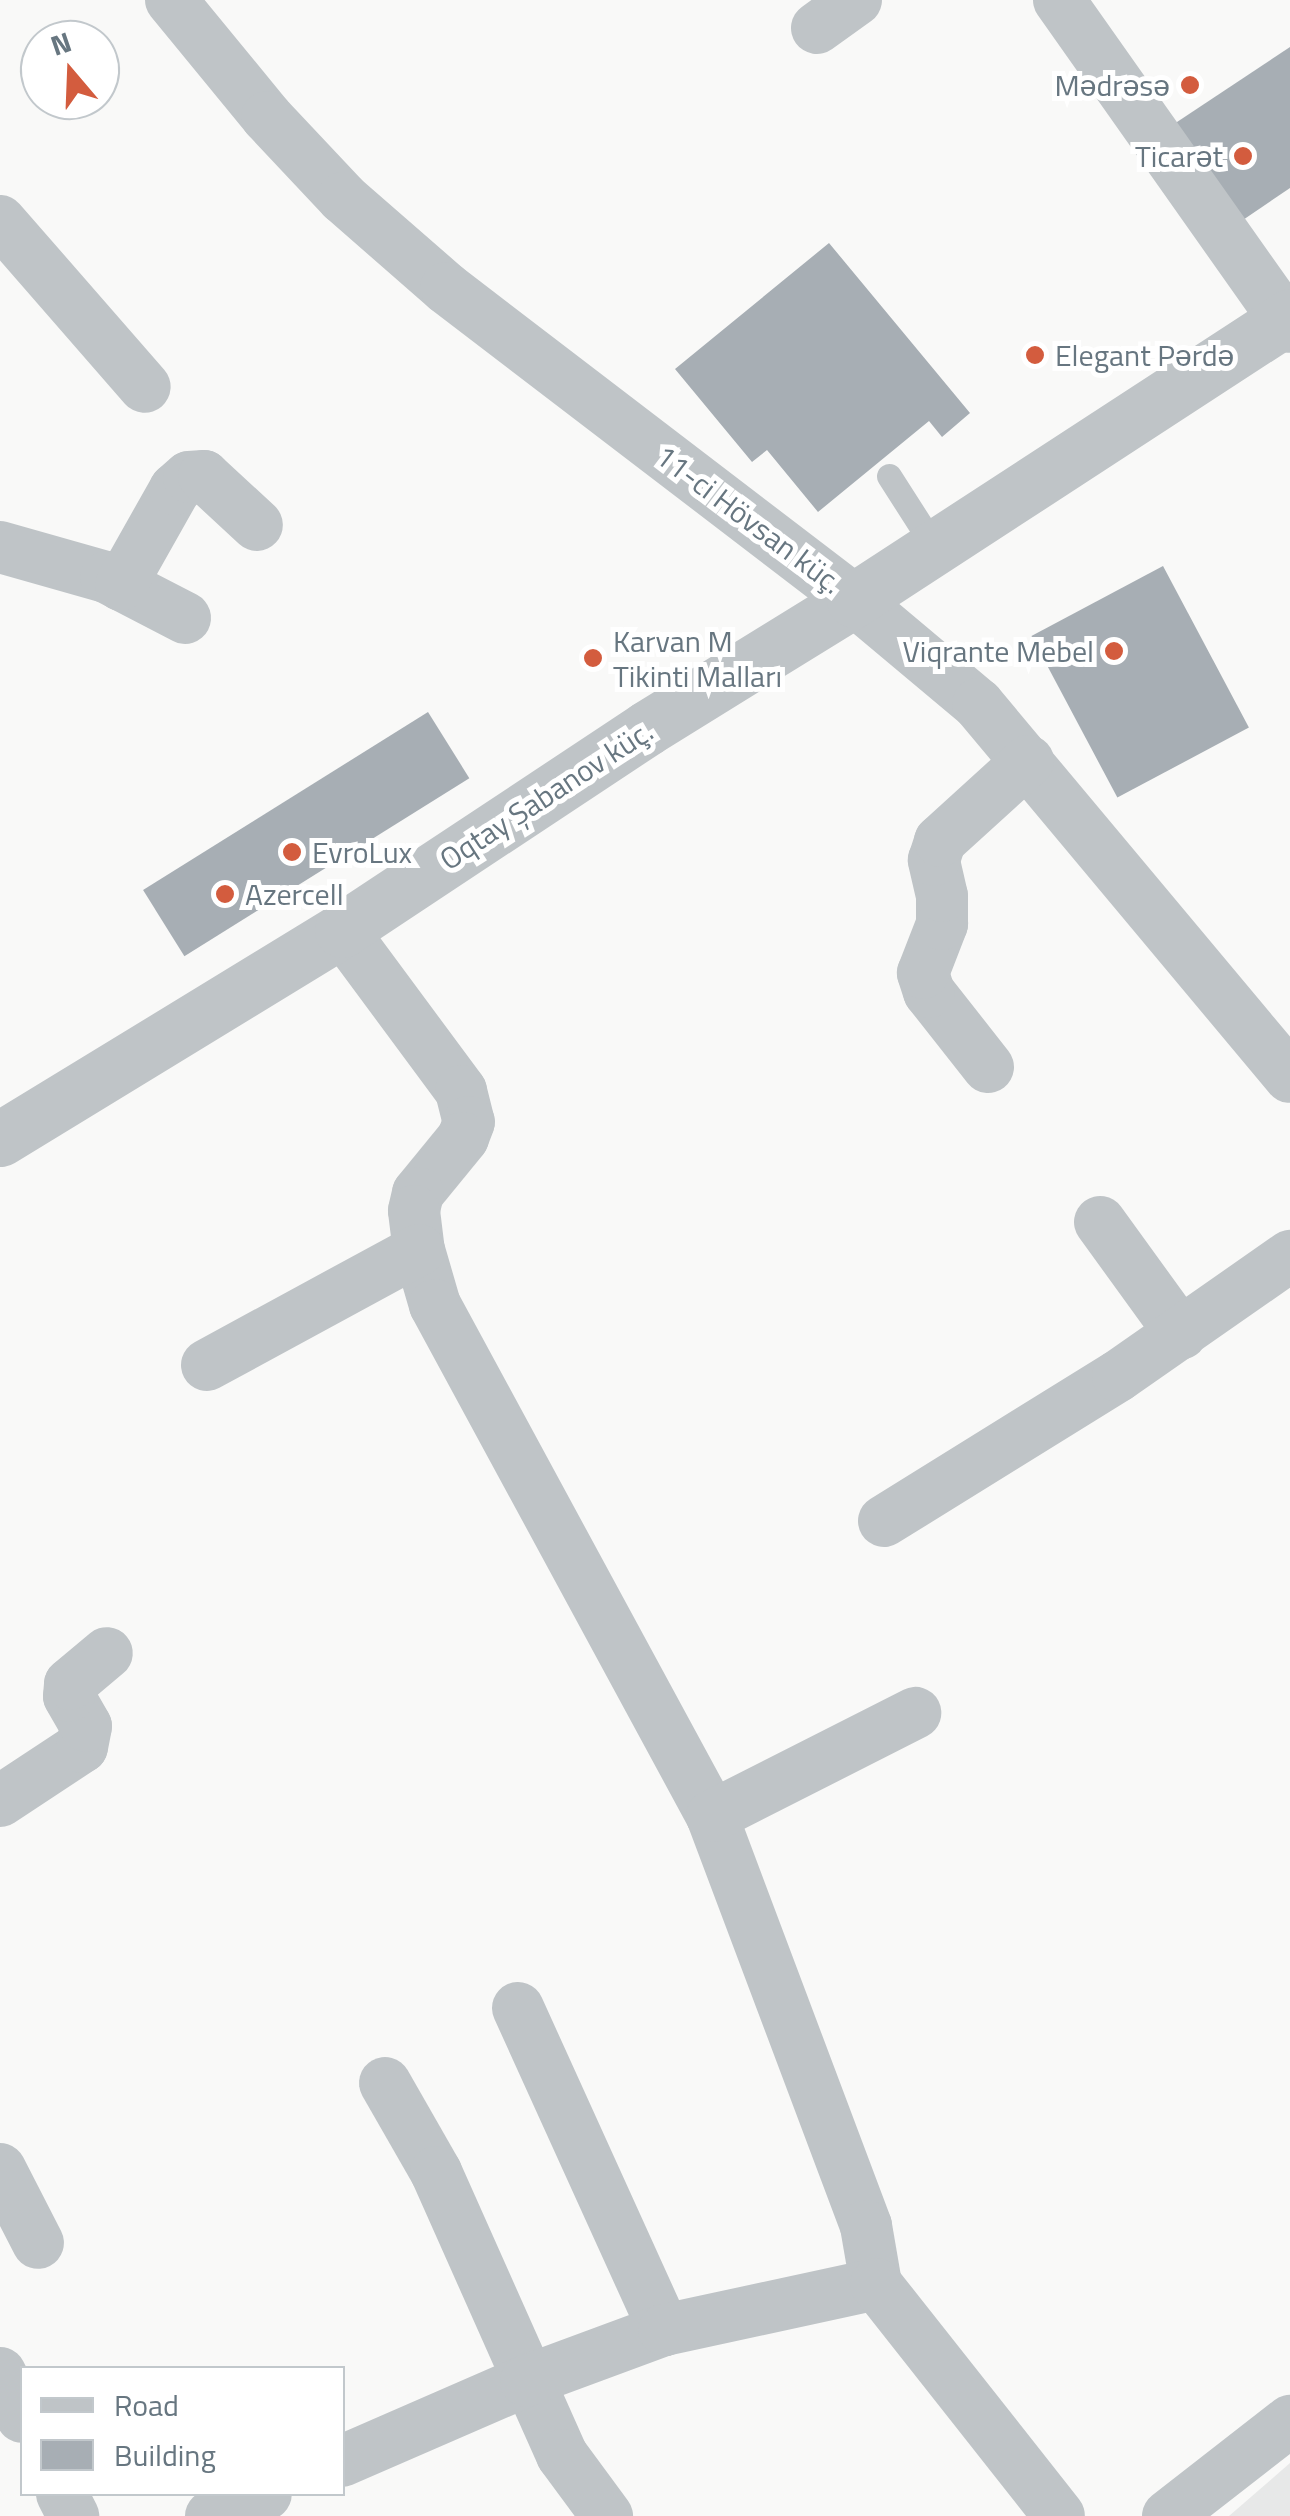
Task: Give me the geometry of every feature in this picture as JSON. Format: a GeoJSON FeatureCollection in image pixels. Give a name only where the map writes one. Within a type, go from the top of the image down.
{"type":"FeatureCollection","features":[{"type":"Feature","properties":{"kind":"street","name":"11-ci Hövsan küç."},"geometry":{"type":"LineString","coordinates":[[171,0],[267,117],[343,198],[446,288],[942,670],[1028,761],[1290,1077]]}},
{"type":"Feature","properties":{"kind":"street"},"geometry":{"type":"LineString","coordinates":[[1059,0],[1288,321]]}},
{"type":"Feature","properties":{"kind":"street"},"geometry":{"type":"LineString","coordinates":[[0,220],[146,387]]}},
{"type":"Feature","properties":{"kind":"street","name":"Oqtay Şabanov küç."},"geometry":{"type":"LineString","coordinates":[[0,1138],[342,930],[647,728],[1288,321]]}},
{"type":"Feature","properties":{"kind":"street"},"geometry":{"type":"LineString","coordinates":[[120,584],[174,488],[188,477],[204,476],[257,526]]}},
{"type":"Feature","properties":{"kind":"street"},"geometry":{"type":"LineString","coordinates":[[0,547],[120,584],[185,618]]}},
{"type":"Feature","properties":{"kind":"street"},"geometry":{"type":"LineString","coordinates":[[988,1067],[928,992],[923,972],[942,924],[942,896],[934,860],[940,841],[1028,761]]}},
{"type":"Feature","properties":{"kind":"street"},"geometry":{"type":"LineString","coordinates":[[342,930],[461,1091],[468,1122],[463,1138],[418,1193],[414,1212],[419,1250],[435,1305],[712,1816],[866,2226],[876,2284],[1059,2516]]}},
{"type":"Feature","properties":{"kind":"street"},"geometry":{"type":"LineString","coordinates":[[1100,1222],[1180,1334]]}},
{"type":"Feature","properties":{"kind":"street"},"geometry":{"type":"LineString","coordinates":[[207,1366],[419,1250]]}},
{"type":"Feature","properties":{"kind":"street"},"geometry":{"type":"LineString","coordinates":[[884,1521],[1180,1334],[1290,1256]]}},
{"type":"Feature","properties":{"kind":"street"},"geometry":{"type":"LineString","coordinates":[[0,1800],[82,1747],[86,1726],[69,1696],[70,1684],[106,1652]]}},
{"type":"Feature","properties":{"kind":"street"},"geometry":{"type":"LineString","coordinates":[[712,1816],[915,1713]]}},
{"type":"Feature","properties":{"kind":"street"},"geometry":{"type":"LineString","coordinates":[[518,2008],[664,2330]]}},
{"type":"Feature","properties":{"kind":"street"},"geometry":{"type":"LineString","coordinates":[[385,2083],[436,2172],[562,2455],[606,2516]]}},
{"type":"Feature","properties":{"kind":"street"},"geometry":{"type":"LineString","coordinates":[[0,2169],[38,2243]]}},
{"type":"Feature","properties":{"kind":"street"},"geometry":{"type":"LineString","coordinates":[[345,2461],[526,2381],[664,2330],[876,2284]]}},
{"type":"Feature","properties":{"kind":"street"},"geometry":{"type":"LineString","coordinates":[[0,2373],[20,2413]]}},
{"type":"Feature","properties":{"kind":"street"},"geometry":{"type":"LineString","coordinates":[[1168,2516],[1290,2421]]}},
{"type":"Feature","properties":{"kind":"street"},"geometry":{"type":"LineString","coordinates":[[210,2516],[261,2496]]}},
{"type":"Feature","properties":{"kind":"lane"},"geometry":{"type":"LineString","coordinates":[[888,476],[935,548]]}},
{"type":"Feature","properties":{"kind":"shaded area"},"geometry":{"type":"Polygon","coordinates":[[[1290,2463],[1290,2516],[1229,2516],[1290,2463]]]}},
{"type":"Feature","properties":{"kind":"building","name":"Ticarət"},"geometry":{"type":"Polygon","coordinates":[[[1290,47],[1290,188],[1240,222],[1174,124],[1290,47]]]}},
{"type":"Feature","properties":{"kind":"building"},"geometry":{"type":"Polygon","coordinates":[[[829,243],[970,413],[942,437],[929,421],[818,512],[767,450],[752,462],[675,369],[829,243]]]}},
{"type":"Feature","properties":{"kind":"building"},"geometry":{"type":"Polygon","coordinates":[[[1163,566],[1249,728],[1117,798],[1031,636],[1163,566]]]}},
{"type":"Feature","properties":{"kind":"building"},"geometry":{"type":"Polygon","coordinates":[[[428,712],[469,778],[184,956],[143,890],[428,712]]]}},
{"type":"Feature","properties":{"kind":"place","name":"Mədrəsə"},"geometry":{"type":"Point","coordinates":[1190,85]}},
{"type":"Feature","properties":{"kind":"place","name":"Ticarət"},"geometry":{"type":"Point","coordinates":[1243,156]}},
{"type":"Feature","properties":{"kind":"place","name":"Elegant Pərdə"},"geometry":{"type":"Point","coordinates":[1035,355]}},
{"type":"Feature","properties":{"kind":"place","name":"Viqrante Mebel"},"geometry":{"type":"Point","coordinates":[1114,651]}},
{"type":"Feature","properties":{"kind":"place","name":"Karvan M Tikinti Malları"},"geometry":{"type":"Point","coordinates":[593,658]}},
{"type":"Feature","properties":{"kind":"place","name":"EvroLux"},"geometry":{"type":"Point","coordinates":[292,852]}},
{"type":"Feature","properties":{"kind":"place","name":"Azercell"},"geometry":{"type":"Point","coordinates":[225,894]}}]}
